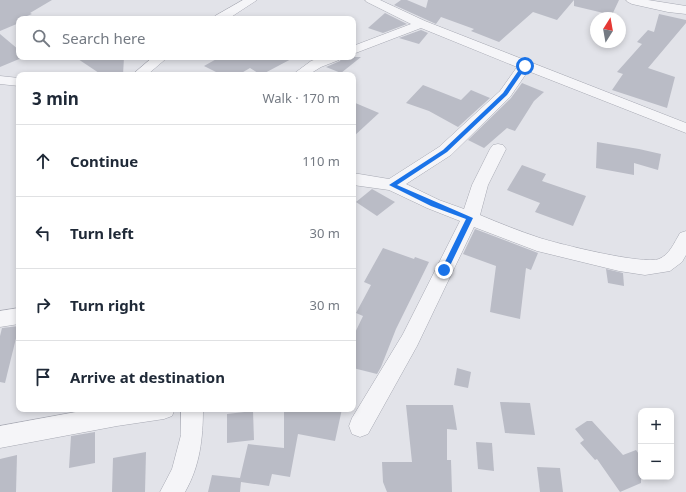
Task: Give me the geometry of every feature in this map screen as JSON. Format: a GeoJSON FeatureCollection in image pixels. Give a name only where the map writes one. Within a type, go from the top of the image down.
{"type":"FeatureCollection","features":[{"type":"Feature","properties":{"kind":"street"},"geometry":{"type":"LineString","coordinates":[[224,16],[251,0]]}},
{"type":"Feature","properties":{"kind":"street"},"geometry":{"type":"LineString","coordinates":[[371,0],[421,24],[686,128]]}},
{"type":"Feature","properties":{"kind":"street"},"geometry":{"type":"LineString","coordinates":[[632,0],[668,8],[686,10]]}},
{"type":"Feature","properties":{"kind":"street"},"geometry":{"type":"LineString","coordinates":[[356,49],[421,24]]}},
{"type":"Feature","properties":{"kind":"street"},"geometry":{"type":"LineString","coordinates":[[143,72],[157,60]]}},
{"type":"Feature","properties":{"kind":"street"},"geometry":{"type":"LineString","coordinates":[[304,72],[316,64],[326,60]]}},
{"type":"Feature","properties":{"kind":"street"},"geometry":{"type":"LineString","coordinates":[[392,185],[445,151],[505,94],[525,66]]}},
{"type":"Feature","properties":{"kind":"street"},"geometry":{"type":"LineString","coordinates":[[0,80],[16,82]]}},
{"type":"Feature","properties":{"kind":"street"},"geometry":{"type":"LineString","coordinates":[[360,426],[410,340],[470,218],[480,185],[498,149]]}},
{"type":"Feature","properties":{"kind":"street"},"geometry":{"type":"LineString","coordinates":[[356,179],[392,185],[433,204],[537,244],[619,264],[645,268],[663,266],[676,257],[686,238]]}},
{"type":"Feature","properties":{"kind":"street"},"geometry":{"type":"LineString","coordinates":[[0,319],[16,316]]}},
{"type":"Feature","properties":{"kind":"street"},"geometry":{"type":"LineString","coordinates":[[0,437],[116,415],[140,412]]}},
{"type":"Feature","properties":{"kind":"street"},"geometry":{"type":"LineString","coordinates":[[172,492],[183,474],[192,435],[192,412]]}},
{"type":"Feature","properties":{"kind":"building"},"geometry":{"type":"Polygon","coordinates":[[[0,0],[52,0],[30,13],[32,14],[27,16],[16,16],[16,24],[0,31],[0,0]]]}},
{"type":"Feature","properties":{"kind":"building"},"geometry":{"type":"Polygon","coordinates":[[[401,0],[407,0],[426,8],[428,0],[574,0],[557,20],[533,12],[499,42],[471,31],[474,29],[441,17],[436,24],[394,5],[401,0]]]}},
{"type":"Feature","properties":{"kind":"building"},"geometry":{"type":"Polygon","coordinates":[[[574,0],[619,0],[613,12],[599,12],[574,6],[574,0]]]}},
{"type":"Feature","properties":{"kind":"building"},"geometry":{"type":"Polygon","coordinates":[[[385,13],[407,24],[383,33],[368,28],[385,13]]]}},
{"type":"Feature","properties":{"kind":"building"},"geometry":{"type":"Polygon","coordinates":[[[659,14],[686,20],[686,23],[648,68],[675,77],[667,108],[612,90],[623,74],[617,72],[642,44],[637,42],[648,30],[654,32],[659,14]]]}},
{"type":"Feature","properties":{"kind":"building"},"geometry":{"type":"Polygon","coordinates":[[[421,30],[428,33],[419,44],[399,38],[421,30]]]}},
{"type":"Feature","properties":{"kind":"building"},"geometry":{"type":"Polygon","coordinates":[[[0,34],[16,47],[17,60],[0,67],[0,34]]]}},
{"type":"Feature","properties":{"kind":"building"},"geometry":{"type":"Polygon","coordinates":[[[356,57],[361,57],[342,72],[326,67],[340,61],[356,60],[356,57]]]}},
{"type":"Feature","properties":{"kind":"building"},"geometry":{"type":"Polygon","coordinates":[[[80,60],[124,60],[123,72],[98,72],[80,60]]]}},
{"type":"Feature","properties":{"kind":"building"},"geometry":{"type":"Polygon","coordinates":[[[215,60],[289,60],[267,72],[256,72],[250,68],[243,72],[216,72],[204,66],[215,60]]]}},
{"type":"Feature","properties":{"kind":"building"},"geometry":{"type":"Polygon","coordinates":[[[522,83],[544,92],[534,101],[515,131],[507,128],[484,148],[468,140],[511,98],[522,83]]]}},
{"type":"Feature","properties":{"kind":"building"},"geometry":{"type":"Polygon","coordinates":[[[423,85],[461,100],[471,90],[490,98],[458,127],[429,111],[406,103],[423,85]]]}},
{"type":"Feature","properties":{"kind":"building"},"geometry":{"type":"Polygon","coordinates":[[[356,103],[379,113],[356,134],[356,103]]]}},
{"type":"Feature","properties":{"kind":"building"},"geometry":{"type":"Polygon","coordinates":[[[597,142],[661,154],[658,170],[634,163],[634,175],[596,168],[597,142]]]}},
{"type":"Feature","properties":{"kind":"building"},"geometry":{"type":"Polygon","coordinates":[[[522,165],[546,174],[542,181],[586,196],[573,226],[535,212],[540,203],[507,190],[522,165]]]}},
{"type":"Feature","properties":{"kind":"building"},"geometry":{"type":"Polygon","coordinates":[[[372,189],[395,202],[377,216],[356,202],[372,189]]]}},
{"type":"Feature","properties":{"kind":"building"},"geometry":{"type":"Polygon","coordinates":[[[475,229],[538,253],[531,270],[526,268],[520,319],[490,312],[496,266],[463,254],[475,229]]]}},
{"type":"Feature","properties":{"kind":"building"},"geometry":{"type":"Polygon","coordinates":[[[383,248],[414,259],[415,257],[429,262],[396,329],[377,374],[356,369],[356,331],[363,316],[356,313],[371,285],[364,282],[383,248]]]}},
{"type":"Feature","properties":{"kind":"building"},"geometry":{"type":"Polygon","coordinates":[[[606,269],[623,273],[624,286],[608,283],[606,269]]]}},
{"type":"Feature","properties":{"kind":"building"},"geometry":{"type":"Polygon","coordinates":[[[16,326],[16,338],[5,383],[0,382],[0,336],[2,328],[16,326]]]}},
{"type":"Feature","properties":{"kind":"building"},"geometry":{"type":"Polygon","coordinates":[[[457,368],[471,372],[468,388],[454,385],[457,368]]]}},
{"type":"Feature","properties":{"kind":"building"},"geometry":{"type":"Polygon","coordinates":[[[500,402],[530,403],[535,435],[505,433],[500,402]]]}},
{"type":"Feature","properties":{"kind":"building"},"geometry":{"type":"Polygon","coordinates":[[[406,405],[453,405],[457,430],[447,429],[447,460],[451,460],[452,492],[387,492],[383,482],[382,462],[412,462],[406,405]]]}},
{"type":"Feature","properties":{"kind":"building"},"geometry":{"type":"Polygon","coordinates":[[[253,412],[254,440],[227,443],[227,414],[253,412]]]}},
{"type":"Feature","properties":{"kind":"building"},"geometry":{"type":"Polygon","coordinates":[[[284,412],[341,412],[335,441],[298,434],[290,477],[272,474],[269,486],[241,482],[240,492],[208,492],[212,475],[240,478],[248,444],[284,448],[284,412]]]}},
{"type":"Feature","properties":{"kind":"building"},"geometry":{"type":"Polygon","coordinates":[[[587,421],[592,421],[623,455],[636,450],[638,453],[638,480],[641,480],[641,483],[620,492],[597,459],[595,460],[580,443],[584,440],[575,429],[587,421]]]}},
{"type":"Feature","properties":{"kind":"building"},"geometry":{"type":"Polygon","coordinates":[[[95,432],[95,463],[69,468],[71,436],[95,432]]]}},
{"type":"Feature","properties":{"kind":"building"},"geometry":{"type":"Polygon","coordinates":[[[476,442],[492,443],[494,471],[478,469],[476,442]]]}},
{"type":"Feature","properties":{"kind":"building"},"geometry":{"type":"Polygon","coordinates":[[[146,452],[145,492],[112,492],[113,458],[146,452]]]}},
{"type":"Feature","properties":{"kind":"building"},"geometry":{"type":"Polygon","coordinates":[[[17,455],[16,492],[0,492],[0,459],[17,455]]]}},
{"type":"Feature","properties":{"kind":"building"},"geometry":{"type":"Polygon","coordinates":[[[537,467],[560,468],[563,492],[540,492],[537,467]]]}},
{"type":"Feature","properties":{"kind":"route"},"geometry":{"type":"LineString","coordinates":[[444,270],[470,218],[433,204],[392,185],[445,151],[505,94],[525,66]]}}]}
